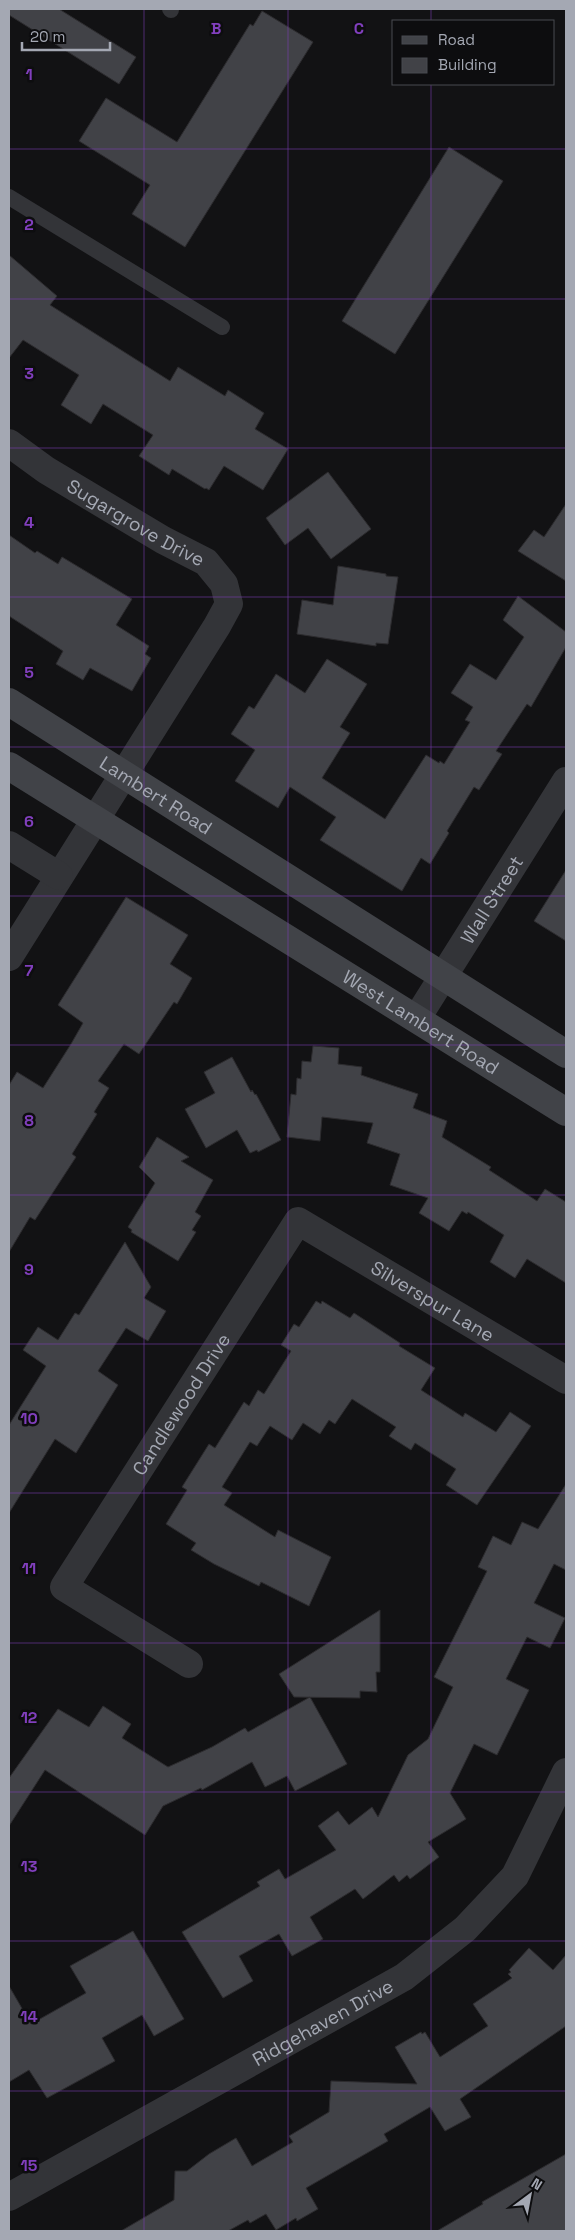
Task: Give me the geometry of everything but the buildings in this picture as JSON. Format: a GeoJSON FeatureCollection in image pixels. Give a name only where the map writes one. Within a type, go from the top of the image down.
{"type":"FeatureCollection","features":[{"type":"Feature","properties":{"kind":"main road","name":"Lambert Road"},"geometry":{"type":"LineString","coordinates":[[9,702],[442,977]]}},
{"type":"Feature","properties":{"kind":"main road"},"geometry":{"type":"LineString","coordinates":[[9,766],[94,820]]}},
{"type":"Feature","properties":{"kind":"main road","name":"West Lambert Road"},"geometry":{"type":"LineString","coordinates":[[94,820],[417,1018],[566,1112]]}},
{"type":"Feature","properties":{"kind":"main road"},"geometry":{"type":"LineString","coordinates":[[442,977],[566,1054]]}},
{"type":"Feature","properties":{"kind":"street","name":"Sugargrove Drive"},"geometry":{"type":"LineString","coordinates":[[9,443],[46,470],[163,540],[206,562],[224,584],[229,604],[9,957]]}},
{"type":"Feature","properties":{"kind":"street","name":"Wall Street"},"geometry":{"type":"LineString","coordinates":[[417,1018],[566,781]]}},
{"type":"Feature","properties":{"kind":"street"},"geometry":{"type":"LineString","coordinates":[[9,846],[59,876]]}},
{"type":"Feature","properties":{"kind":"street","name":"Silverspur Lane"},"geometry":{"type":"LineString","coordinates":[[298,1221],[566,1380]]}},
{"type":"Feature","properties":{"kind":"street","name":"Candlewood Drive"},"geometry":{"type":"LineString","coordinates":[[189,1664],[64,1587],[298,1221]]}},
{"type":"Feature","properties":{"kind":"street","name":"Ridgehaven Drive"},"geometry":{"type":"LineString","coordinates":[[9,2197],[404,1977],[465,1928],[514,1876],[566,1772]]}},
{"type":"Feature","properties":{"kind":"lane"},"geometry":{"type":"LineString","coordinates":[[9,196],[222,327]]}}]}
